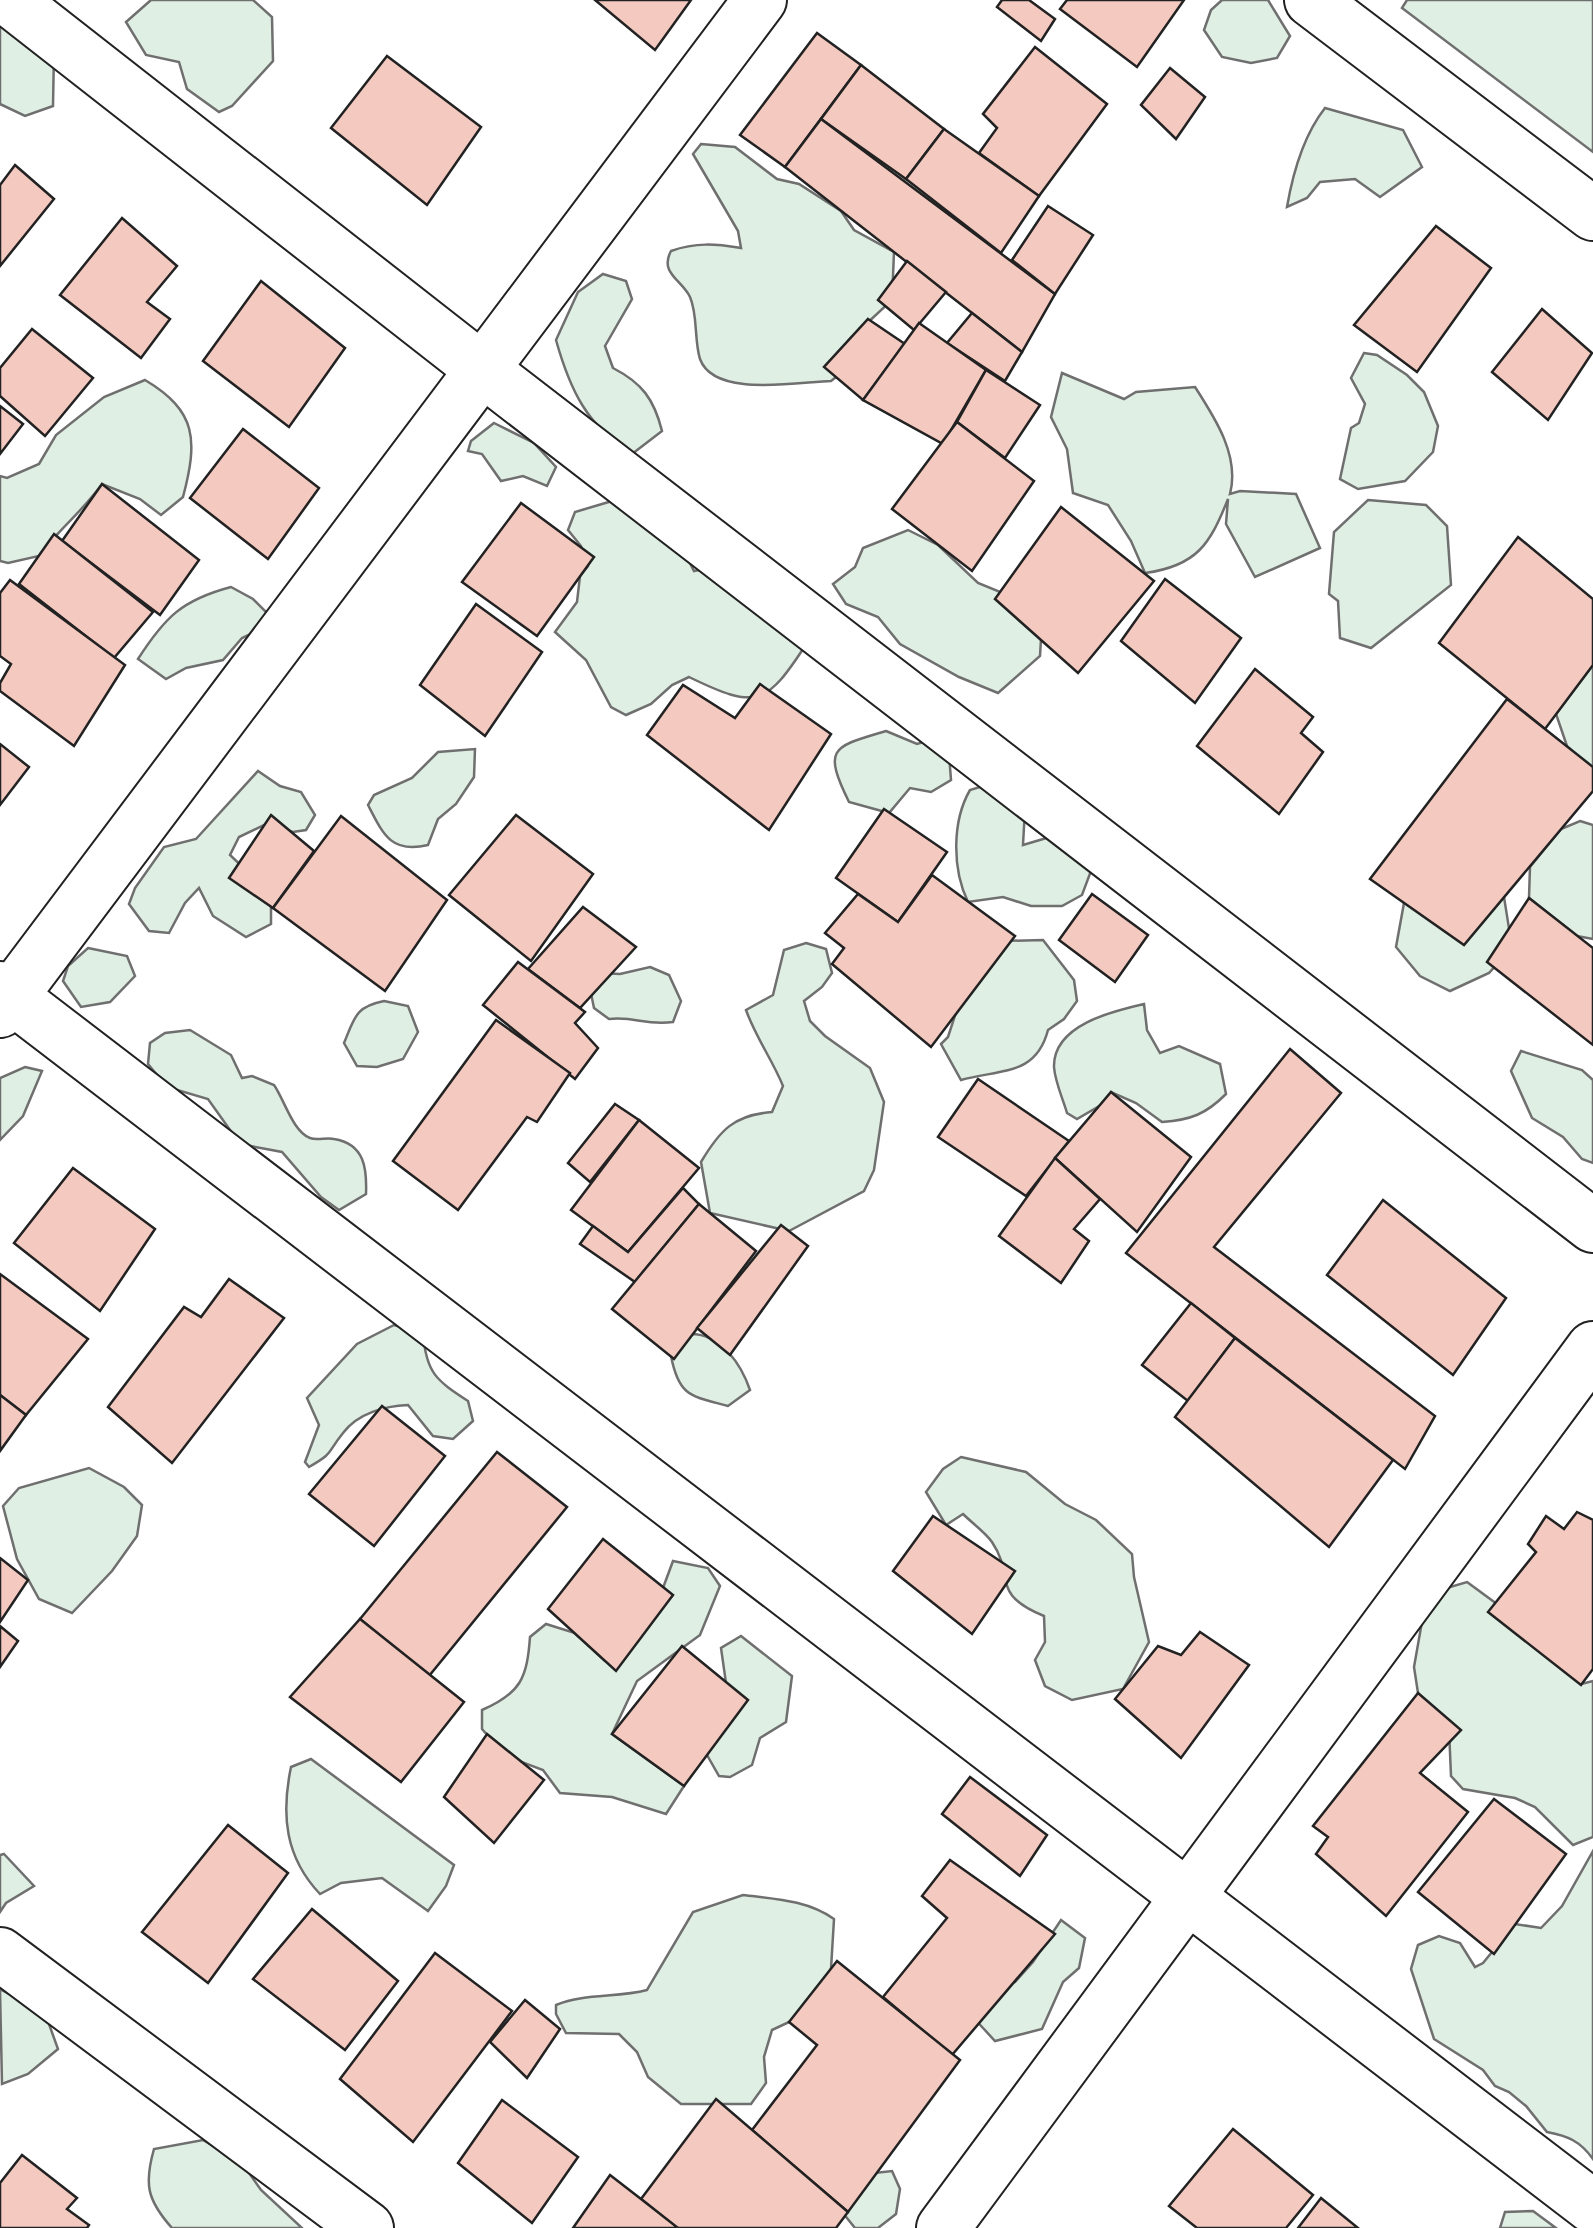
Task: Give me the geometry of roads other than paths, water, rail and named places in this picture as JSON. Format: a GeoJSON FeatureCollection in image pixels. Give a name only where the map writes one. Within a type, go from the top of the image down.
{"type":"FeatureCollection","features":[{"type":"Feature","properties":{"kind":"street"},"geometry":{"type":"LineString","coordinates":[[10,0],[482,370],[1593,1226]]}},
{"type":"Feature","properties":{"kind":"street"},"geometry":{"type":"LineString","coordinates":[[760,0],[4,998],[1593,2207]]}},
{"type":"Feature","properties":{"kind":"street"},"geometry":{"type":"LineString","coordinates":[[1311,0],[1593,214]]}},
{"type":"Feature","properties":{"kind":"street"},"geometry":{"type":"LineString","coordinates":[[943,2228],[1593,1348]]}},
{"type":"Feature","properties":{"kind":"street"},"geometry":{"type":"LineString","coordinates":[[0,1954],[367,2228]]}}]}
